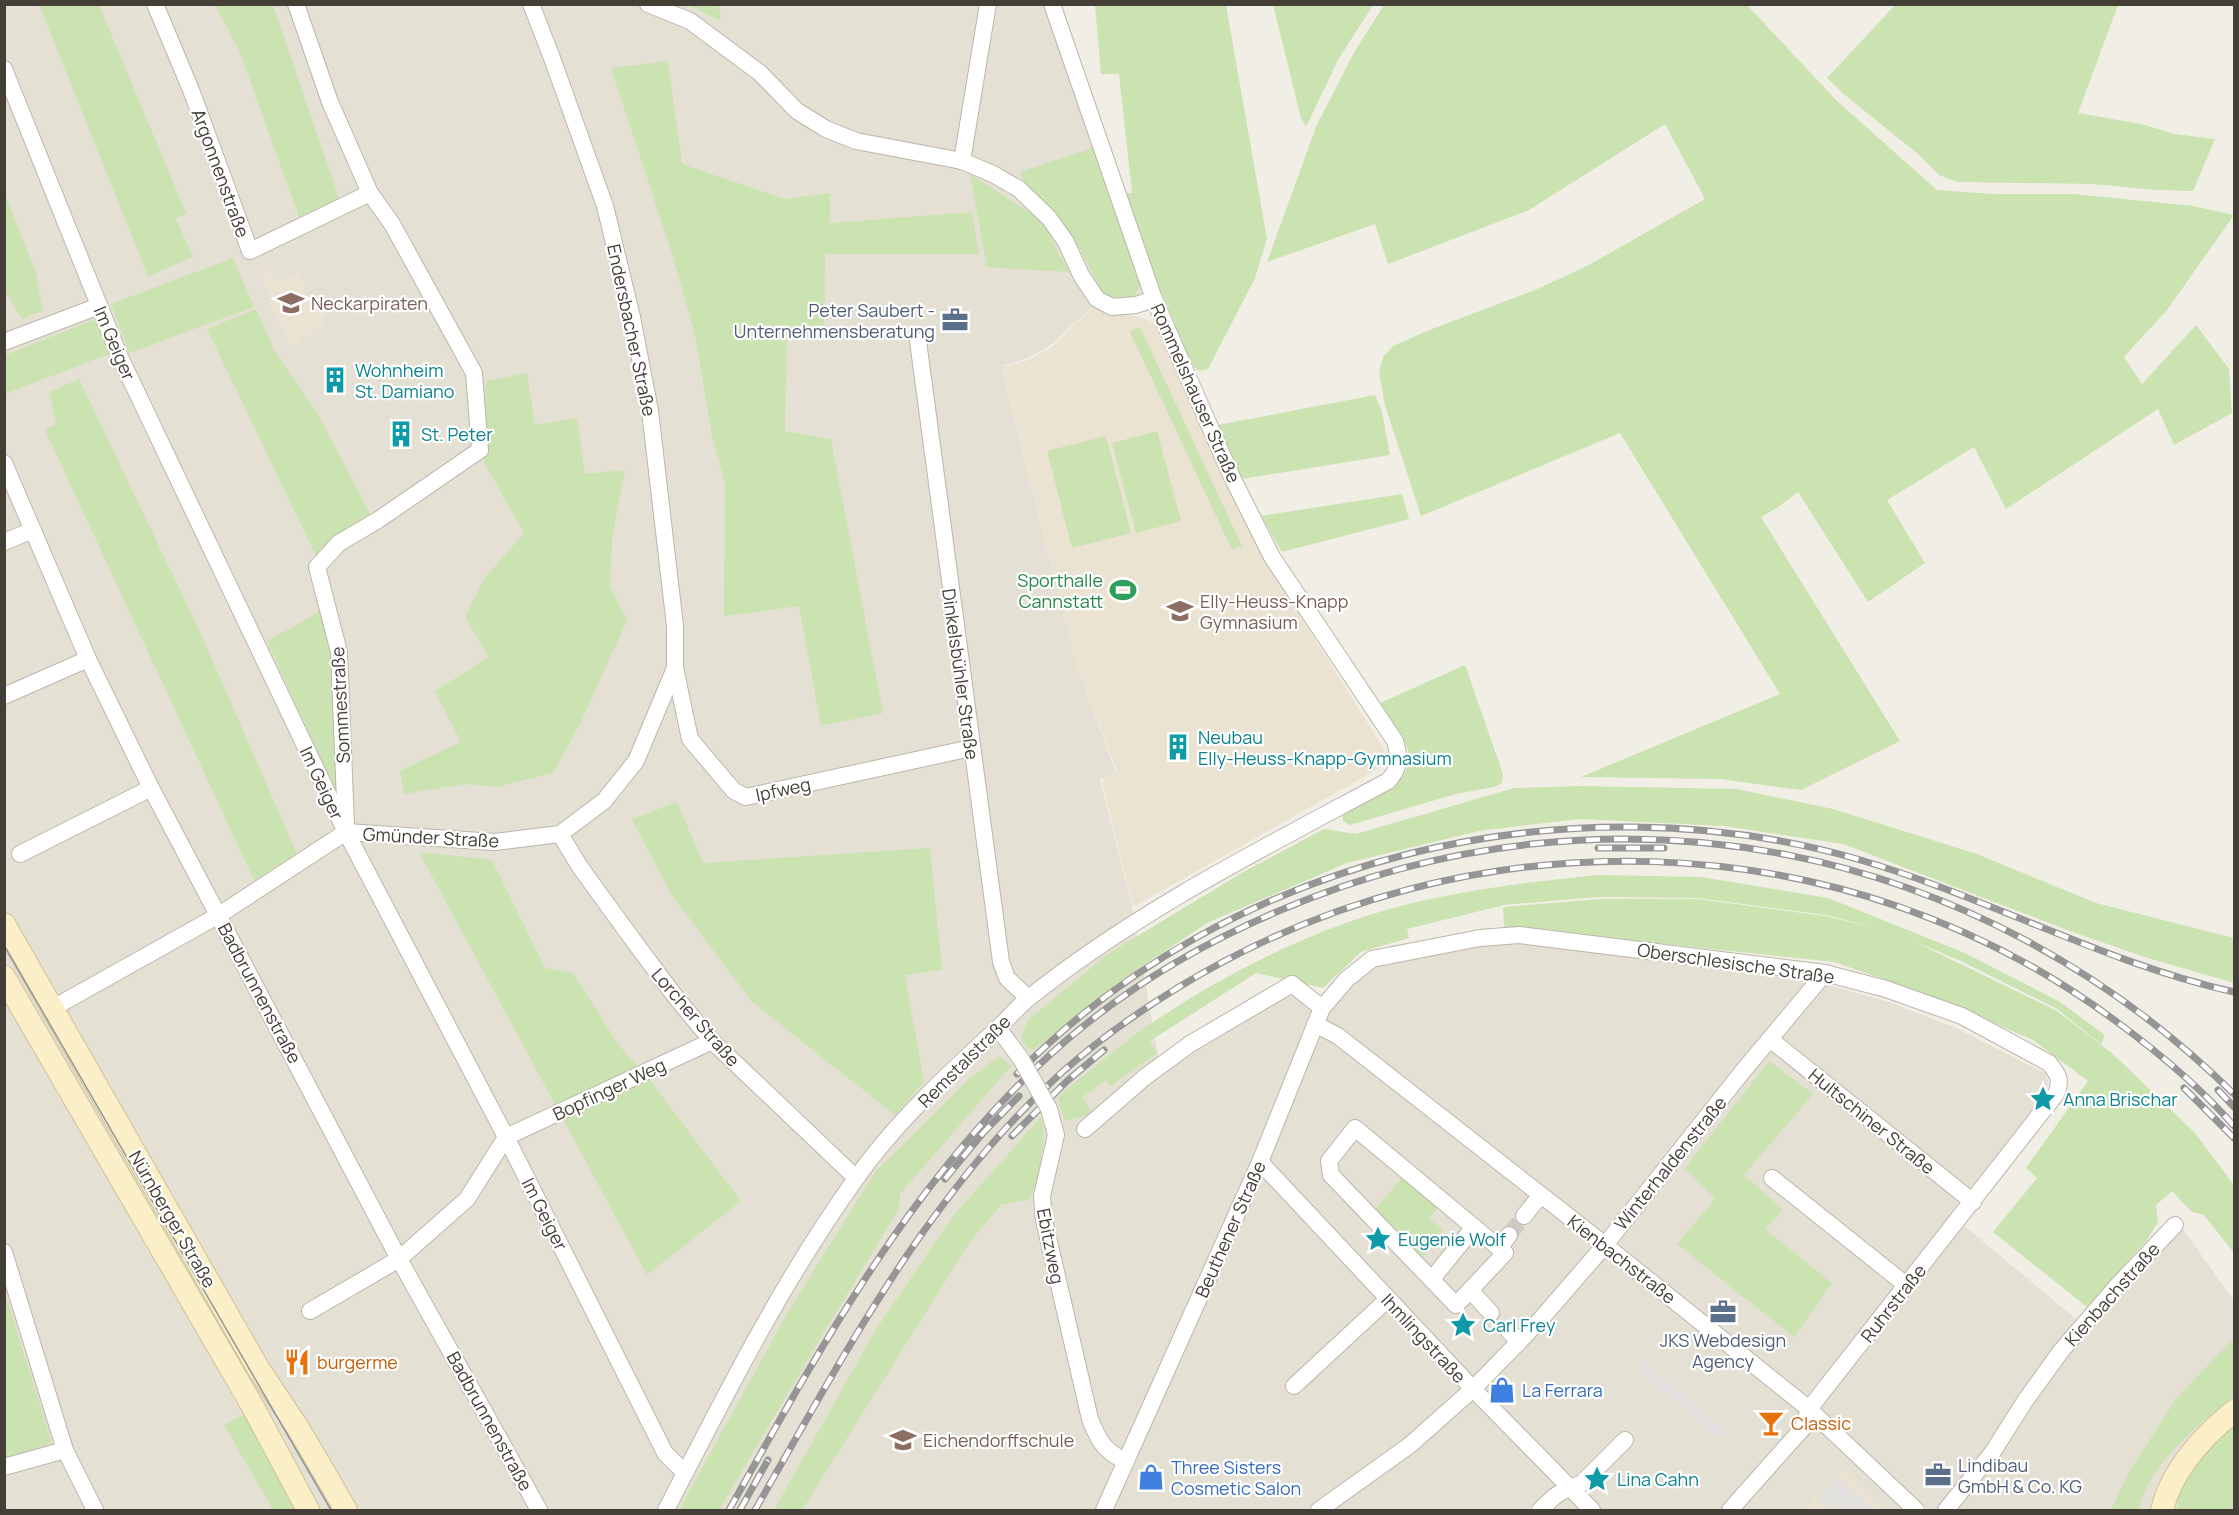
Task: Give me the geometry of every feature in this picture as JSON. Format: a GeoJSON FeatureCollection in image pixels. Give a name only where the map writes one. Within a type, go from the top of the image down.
{"type":"FeatureCollection","features":[{"type":"Feature","properties":{"kind":"main road","name":"Nürnberger Straße"},"geometry":{"type":"LineString","coordinates":[[4,924],[258,1368],[300,1431],[346,1510]]}},
{"type":"Feature","properties":{"kind":"main road","name":"Nürnberger Straße"},"geometry":{"type":"LineString","coordinates":[[4,977],[253,1407],[308,1510]]}},
{"type":"Feature","properties":{"kind":"main road"},"geometry":{"type":"LineString","coordinates":[[2162,1510],[2166,1492],[2190,1454],[2235,1411]]}},
{"type":"Feature","properties":{"kind":"street","name":"Argonnenstraße"},"geometry":{"type":"LineString","coordinates":[[155,4],[191,90],[250,251],[370,193]]}},
{"type":"Feature","properties":{"kind":"street"},"geometry":{"type":"LineString","coordinates":[[296,4],[330,102],[370,193]]}},
{"type":"Feature","properties":{"kind":"street","name":"Endersbacher Straße"},"geometry":{"type":"LineString","coordinates":[[531,4],[605,206],[632,317],[653,434],[675,626],[675,668]]}},
{"type":"Feature","properties":{"kind":"street"},"geometry":{"type":"LineString","coordinates":[[648,4],[690,21],[760,73],[796,111],[826,129],[856,141],[962,160],[1019,189],[1049,218],[1066,242],[1081,275],[1096,299],[1112,307],[1136,305],[1154,299]]}},
{"type":"Feature","properties":{"kind":"street"},"geometry":{"type":"LineString","coordinates":[[962,160],[988,4]]}},
{"type":"Feature","properties":{"kind":"street","name":"Rommelshauser Straße"},"geometry":{"type":"LineString","coordinates":[[1052,4],[1154,299],[1231,475],[1272,557],[1395,741],[1398,753]]}},
{"type":"Feature","properties":{"kind":"street","name":"Im Geiger"},"geometry":{"type":"LineString","coordinates":[[4,69],[119,355],[346,832],[506,1137],[665,1453],[685,1473]]}},
{"type":"Feature","properties":{"kind":"street","name":"Sommestraße"},"geometry":{"type":"LineString","coordinates":[[346,832],[339,652],[317,567],[339,543],[378,520],[480,450],[474,373],[392,224],[370,193]]}},
{"type":"Feature","properties":{"kind":"street"},"geometry":{"type":"LineString","coordinates":[[4,342],[99,306]]}},
{"type":"Feature","properties":{"kind":"street","name":"Dinkelsbühler Straße"},"geometry":{"type":"LineString","coordinates":[[918,340],[1001,962],[1007,978],[1028,998]]}},
{"type":"Feature","properties":{"kind":"street","name":"Badbrunnenstraße"},"geometry":{"type":"LineString","coordinates":[[4,463],[88,659],[151,788],[399,1258],[540,1510]]}},
{"type":"Feature","properties":{"kind":"street"},"geometry":{"type":"LineString","coordinates":[[4,542],[33,530]]}},
{"type":"Feature","properties":{"kind":"street"},"geometry":{"type":"LineString","coordinates":[[4,696],[88,659]]}},
{"type":"Feature","properties":{"kind":"street","name":"Ipfweg"},"geometry":{"type":"LineString","coordinates":[[675,668],[690,739],[734,791],[746,797],[971,748]]}},
{"type":"Feature","properties":{"kind":"street","name":"Gmünder Straße"},"geometry":{"type":"LineString","coordinates":[[346,832],[495,842],[560,834],[604,801],[636,760],[675,668]]}},
{"type":"Feature","properties":{"kind":"street","name":"Remstalstraße"},"geometry":{"type":"LineString","coordinates":[[666,1510],[716,1410],[784,1290],[856,1178],[927,1096],[1028,998],[1114,936],[1180,895],[1388,781],[1399,765],[1398,753]]}},
{"type":"Feature","properties":{"kind":"street"},"geometry":{"type":"LineString","coordinates":[[20,854],[151,788]]}},
{"type":"Feature","properties":{"kind":"street"},"geometry":{"type":"LineString","coordinates":[[52,1008],[219,915],[346,832]]}},
{"type":"Feature","properties":{"kind":"street","name":"Lorcher Straße"},"geometry":{"type":"LineString","coordinates":[[560,834],[580,867],[633,940],[712,1041],[856,1178]]}},
{"type":"Feature","properties":{"kind":"street","name":"Oberschlesische Straße"},"geometry":{"type":"LineString","coordinates":[[1372,959],[1480,938],[1519,935],[1825,973],[1886,988],[1962,1016],[2049,1063],[2059,1076],[2060,1084],[2056,1094]]}},
{"type":"Feature","properties":{"kind":"street","name":"Beuthener Straße"},"geometry":{"type":"LineString","coordinates":[[1104,1510],[1260,1162],[1319,1016],[1347,979],[1372,959]]}},
{"type":"Feature","properties":{"kind":"street","name":"Winterhaldenstraße"},"geometry":{"type":"LineString","coordinates":[[1319,1510],[1410,1445],[1473,1389],[1519,1341],[1605,1245],[1743,1071],[1825,973]]}},
{"type":"Feature","properties":{"kind":"street"},"geometry":{"type":"LineString","coordinates":[[1085,1129],[1145,1077],[1190,1044],[1292,984],[1319,1016]]}},
{"type":"Feature","properties":{"kind":"street","name":"Kienbachstraße"},"geometry":{"type":"LineString","coordinates":[[1319,1016],[1338,1036],[1605,1245],[1809,1409],[1916,1510]]}},
{"type":"Feature","properties":{"kind":"street","name":"Ebitzweg"},"geometry":{"type":"LineString","coordinates":[[998,1028],[1021,1059],[1049,1109],[1056,1136],[1042,1196],[1044,1220],[1090,1419],[1099,1442],[1113,1456],[1125,1462]]}},
{"type":"Feature","properties":{"kind":"street","name":"Hultschiner Straße"},"geometry":{"type":"LineString","coordinates":[[1771,1040],[1973,1202]]}},
{"type":"Feature","properties":{"kind":"street","name":"Bopfinger Weg"},"geometry":{"type":"LineString","coordinates":[[506,1137],[712,1041]]}},
{"type":"Feature","properties":{"kind":"street","name":"Ruhrstraße"},"geometry":{"type":"LineString","coordinates":[[1730,1510],[1803,1428],[1809,1409],[2056,1094]]}},
{"type":"Feature","properties":{"kind":"street"},"geometry":{"type":"LineString","coordinates":[[1355,1128],[1474,1227],[1504,1242],[1505,1253],[1456,1305],[1331,1175],[1329,1161],[1355,1128]]}},
{"type":"Feature","properties":{"kind":"street"},"geometry":{"type":"LineString","coordinates":[[310,1311],[399,1258],[467,1199],[506,1137]]}},
{"type":"Feature","properties":{"kind":"street","name":"Ihmlingstraße"},"geometry":{"type":"LineString","coordinates":[[1260,1162],[1473,1389],[1592,1510]]}},
{"type":"Feature","properties":{"kind":"street"},"geometry":{"type":"LineString","coordinates":[[1772,1178],[1906,1285]]}},
{"type":"Feature","properties":{"kind":"street"},"geometry":{"type":"LineString","coordinates":[[1524,1216],[1540,1196]]}},
{"type":"Feature","properties":{"kind":"street","name":"Kienbachstraße"},"geometry":{"type":"LineString","coordinates":[[1946,1510],[1992,1453],[2025,1401],[2061,1351],[2118,1285],[2175,1225]]}},
{"type":"Feature","properties":{"kind":"street"},"geometry":{"type":"LineString","coordinates":[[1432,1279],[1474,1227]]}},
{"type":"Feature","properties":{"kind":"street"},"geometry":{"type":"LineString","coordinates":[[4,1252],[65,1450],[95,1510]]}},
{"type":"Feature","properties":{"kind":"street"},"geometry":{"type":"LineString","coordinates":[[1470,1290],[1491,1313]]}},
{"type":"Feature","properties":{"kind":"street"},"geometry":{"type":"LineString","coordinates":[[1294,1386],[1388,1299]]}},
{"type":"Feature","properties":{"kind":"street"},"geometry":{"type":"LineString","coordinates":[[1507,1329],[1519,1341]]}},
{"type":"Feature","properties":{"kind":"street"},"geometry":{"type":"LineString","coordinates":[[1540,1510],[1555,1496],[1568,1488],[1581,1484],[1625,1440]]}},
{"type":"Feature","properties":{"kind":"street"},"geometry":{"type":"LineString","coordinates":[[4,1467],[65,1450]]}},
{"type":"Feature","properties":{"kind":"shaded area"},"geometry":{"type":"Polygon","coordinates":[[[5,5],[1053,5],[1152,296],[1094,305],[1051,345],[1026,359],[1002,366],[1076,663],[1116,773],[1100,780],[1132,906],[1159,1061],[1291,983],[1323,1011],[1369,958],[1513,936],[1825,984],[1889,1002],[1956,1028],[2045,1073],[2048,1081],[2046,1095],[1950,1214],[2088,1329],[2178,1222],[2234,1301],[2234,1510],[5,1510],[5,5]]]}},
{"type":"Feature","properties":{"kind":"shaded area","name":"Neckarpiraten"},"geometry":{"type":"Polygon","coordinates":[[[268,264],[276,283],[297,272],[315,306],[328,299],[334,311],[323,316],[327,324],[298,340],[300,343],[292,348],[270,306],[261,268],[268,264]]]}},
{"type":"Feature","properties":{"kind":"shaded area","name":"Elly-Heuss-Knapp Gymnasium"},"geometry":{"type":"Polygon","coordinates":[[[1094,306],[1111,314],[1138,316],[1152,322],[1160,330],[1223,478],[1265,560],[1384,749],[1385,758],[1376,770],[1133,907],[1102,781],[1117,772],[1076,663],[1003,367],[1026,361],[1052,347],[1094,306]]]}},
{"type":"Feature","properties":{"kind":"shaded area"},"geometry":{"type":"Polygon","coordinates":[[[1642,1359],[1727,1431],[1720,1439],[1635,1368],[1642,1359]]]}},
{"type":"Feature","properties":{"kind":"shaded area"},"geometry":{"type":"Polygon","coordinates":[[[1840,1467],[1884,1510],[1806,1509],[1840,1467]]]}},
{"type":"Feature","properties":{"kind":"shaded area"},"geometry":{"type":"Polygon","coordinates":[[[1836,1477],[1876,1510],[1831,1510],[1817,1499],[1836,1477]]]}},
{"type":"Feature","properties":{"kind":"green space"},"geometry":{"type":"Polygon","coordinates":[[[1896,4],[2118,5],[2078,113],[2141,124],[2175,134],[2215,139],[2193,191],[2092,184],[1958,182],[1939,175],[1918,154],[1827,78],[1896,4]]]}},
{"type":"Feature","properties":{"kind":"green space"},"geometry":{"type":"Polygon","coordinates":[[[39,5],[99,5],[186,213],[176,219],[193,257],[148,276],[39,5]]]}},
{"type":"Feature","properties":{"kind":"green space"},"geometry":{"type":"Polygon","coordinates":[[[215,5],[273,5],[339,198],[299,217],[239,50],[215,5]]]}},
{"type":"Feature","properties":{"kind":"green space"},"geometry":{"type":"Polygon","coordinates":[[[688,5],[719,5],[721,21],[688,5]]]}},
{"type":"Feature","properties":{"kind":"green space"},"geometry":{"type":"Polygon","coordinates":[[[1095,5],[1226,5],[1267,239],[1255,278],[1208,369],[1198,371],[1190,361],[1156,279],[1125,193],[1132,193],[1119,74],[1101,74],[1095,5]]]}},
{"type":"Feature","properties":{"kind":"green space"},"geometry":{"type":"Polygon","coordinates":[[[1273,5],[1373,5],[1338,60],[1306,127],[1301,118],[1273,5]]]}},
{"type":"Feature","properties":{"kind":"green space"},"geometry":{"type":"Polygon","coordinates":[[[1384,5],[1747,5],[1837,101],[1937,190],[1994,194],[2073,194],[2193,206],[2234,215],[2167,310],[2124,357],[2142,384],[2196,325],[2229,369],[2232,413],[2174,445],[2158,409],[2006,509],[1974,447],[1887,500],[1925,563],[1868,602],[1798,492],[1761,517],[1900,741],[1801,790],[1720,779],[1581,777],[1780,694],[1620,433],[1421,516],[1385,405],[1379,372],[1383,357],[1393,346],[1535,290],[1587,266],[1705,199],[1665,124],[1529,210],[1388,264],[1375,224],[1267,262],[1316,127],[1352,56],[1384,5]]]}},
{"type":"Feature","properties":{"kind":"green space"},"geometry":{"type":"Polygon","coordinates":[[[668,61],[682,164],[785,199],[830,193],[830,223],[972,212],[979,254],[825,254],[824,334],[787,334],[785,431],[831,439],[883,713],[821,726],[799,606],[724,616],[725,483],[713,440],[694,331],[672,254],[611,68],[668,61]]]}},
{"type":"Feature","properties":{"kind":"green space"},"geometry":{"type":"Polygon","coordinates":[[[1096,147],[1141,285],[1134,296],[1106,298],[1072,235],[1024,182],[1020,172],[1096,147]]]}},
{"type":"Feature","properties":{"kind":"green space"},"geometry":{"type":"Polygon","coordinates":[[[970,174],[1041,220],[1069,272],[987,267],[970,174]]]}},
{"type":"Feature","properties":{"kind":"green space"},"geometry":{"type":"Polygon","coordinates":[[[4,192],[36,273],[43,311],[22,319],[5,291],[4,192]]]}},
{"type":"Feature","properties":{"kind":"green space"},"geometry":{"type":"Polygon","coordinates":[[[233,258],[254,307],[129,353],[111,304],[233,258]]]}},
{"type":"Feature","properties":{"kind":"green space"},"geometry":{"type":"Polygon","coordinates":[[[256,309],[275,352],[318,414],[372,518],[317,558],[207,329],[256,309]]]}},
{"type":"Feature","properties":{"kind":"green space"},"geometry":{"type":"Polygon","coordinates":[[[96,319],[109,354],[5,394],[5,355],[96,319]]]}},
{"type":"Feature","properties":{"kind":"green space"},"geometry":{"type":"Polygon","coordinates":[[[1140,327],[1242,546],[1232,550],[1130,332],[1140,327]]]}},
{"type":"Feature","properties":{"kind":"green space"},"geometry":{"type":"Polygon","coordinates":[[[527,373],[535,425],[577,418],[585,474],[625,470],[612,538],[610,587],[627,620],[581,722],[553,773],[496,787],[464,784],[404,794],[400,771],[461,742],[435,691],[489,657],[465,617],[484,579],[524,533],[484,462],[486,381],[527,373]]]}},
{"type":"Feature","properties":{"kind":"green space"},"geometry":{"type":"Polygon","coordinates":[[[79,379],[201,634],[297,854],[254,880],[45,430],[56,424],[49,392],[79,379]]]}},
{"type":"Feature","properties":{"kind":"green space"},"geometry":{"type":"Polygon","coordinates":[[[1375,395],[1382,412],[1390,455],[1242,479],[1218,425],[1375,395]]]}},
{"type":"Feature","properties":{"kind":"green space"},"geometry":{"type":"Polygon","coordinates":[[[1157,431],[1181,521],[1136,533],[1112,443],[1157,431]]]}},
{"type":"Feature","properties":{"kind":"green space"},"geometry":{"type":"Polygon","coordinates":[[[1106,436],[1131,533],[1072,548],[1047,451],[1106,436]]]}},
{"type":"Feature","properties":{"kind":"green space"},"geometry":{"type":"Polygon","coordinates":[[[1402,494],[1409,519],[1282,552],[1261,516],[1402,494]]]}},
{"type":"Feature","properties":{"kind":"green space"},"geometry":{"type":"Polygon","coordinates":[[[321,611],[333,656],[340,801],[267,641],[321,611]]]}},
{"type":"Feature","properties":{"kind":"green space"},"geometry":{"type":"Polygon","coordinates":[[[1465,665],[1503,774],[1502,783],[1350,825],[1343,821],[1343,813],[1378,796],[1399,781],[1409,761],[1405,742],[1378,704],[1465,665]]]}},
{"type":"Feature","properties":{"kind":"green space"},"geometry":{"type":"Polygon","coordinates":[[[1580,786],[1737,789],[1833,809],[1977,854],[2096,903],[2234,938],[2234,983],[2148,958],[2078,934],[1843,844],[1724,826],[1579,819],[1479,831],[1347,863],[1209,922],[1121,980],[1031,1052],[1021,1039],[1028,1020],[1108,954],[1245,871],[1324,829],[1356,834],[1514,788],[1580,786]]]}},
{"type":"Feature","properties":{"kind":"green space"},"geometry":{"type":"Polygon","coordinates":[[[677,802],[703,863],[930,848],[942,970],[905,975],[924,1082],[895,1115],[752,1002],[671,894],[632,819],[677,802]]]}},
{"type":"Feature","properties":{"kind":"green space"},"geometry":{"type":"Polygon","coordinates":[[[419,852],[492,860],[545,968],[573,973],[618,1044],[652,1083],[741,1201],[647,1275],[419,852]]]}},
{"type":"Feature","properties":{"kind":"green space"},"geometry":{"type":"Polygon","coordinates":[[[1597,875],[1701,877],[1828,898],[1965,953],[2060,1002],[2105,1035],[2101,1044],[2057,1009],[1961,961],[1913,941],[2057,1011],[2113,1054],[2195,1133],[2234,1185],[2234,1253],[2204,1215],[2192,1212],[2172,1191],[2156,1205],[2158,1222],[2147,1240],[2087,1307],[1993,1232],[2037,1178],[2026,1168],[2088,1081],[2033,1040],[1918,991],[1834,962],[1504,927],[1503,907],[1600,899],[1698,899],[1825,916],[1876,928],[1826,915],[1698,898],[1597,897],[1504,905],[1407,929],[1409,938],[1361,952],[1323,988],[1256,973],[1150,1041],[1157,1053],[1110,1086],[1105,1080],[1083,1097],[1092,1114],[1066,1121],[1063,1117],[1058,1097],[1132,1037],[1215,984],[1292,945],[1343,924],[1405,905],[1500,887],[1597,875]]]}},
{"type":"Feature","properties":{"kind":"green space"},"geometry":{"type":"Polygon","coordinates":[[[999,1056],[1011,1066],[900,1194],[899,1209],[719,1510],[679,1510],[788,1312],[876,1171],[969,1079],[999,1056]]]}},
{"type":"Feature","properties":{"kind":"green space"},"geometry":{"type":"Polygon","coordinates":[[[1769,1061],[1813,1094],[1744,1175],[1783,1210],[1765,1229],[1832,1283],[1794,1337],[1677,1244],[1715,1199],[1685,1168],[1769,1061]]]}},
{"type":"Feature","properties":{"kind":"green space"},"geometry":{"type":"Polygon","coordinates":[[[1041,1117],[1043,1148],[1030,1199],[1001,1205],[970,1242],[802,1510],[774,1510],[875,1331],[953,1216],[1041,1117]]]}},
{"type":"Feature","properties":{"kind":"green space"},"geometry":{"type":"Polygon","coordinates":[[[1404,1175],[1440,1205],[1429,1219],[1443,1230],[1421,1259],[1373,1212],[1404,1175]]]}},
{"type":"Feature","properties":{"kind":"green space"},"geometry":{"type":"Polygon","coordinates":[[[4,1290],[52,1443],[5,1458],[4,1458],[4,1290]]]}},
{"type":"Feature","properties":{"kind":"green space"},"geometry":{"type":"Polygon","coordinates":[[[2234,1340],[2234,1395],[2191,1432],[2163,1462],[2152,1477],[2139,1510],[2111,1510],[2129,1472],[2176,1399],[2234,1340]]]}},
{"type":"Feature","properties":{"kind":"green space"},"geometry":{"type":"Polygon","coordinates":[[[249,1412],[299,1510],[273,1510],[224,1425],[249,1412]]]}},
{"type":"Feature","properties":{"kind":"green space"},"geometry":{"type":"Polygon","coordinates":[[[2234,1422],[2234,1510],[2177,1510],[2183,1484],[2190,1472],[2206,1451],[2234,1422]]]}},
{"type":"Feature","properties":{"kind":"tunnel"},"geometry":{"type":"LineString","coordinates":[[1509,1235],[1524,1216]]}},
{"type":"Feature","properties":{"kind":"tram line"},"geometry":{"type":"LineString","coordinates":[[4,945],[331,1510]]}},
{"type":"Feature","properties":{"kind":"railway"},"geometry":{"type":"LineString","coordinates":[[1017,1074],[1102,999],[1197,937],[1300,889],[1408,854],[1520,833],[1634,827],[1747,836],[1857,859],[1952,891],[2138,964],[2234,992]]}},
{"type":"Feature","properties":{"kind":"railway"},"geometry":{"type":"LineString","coordinates":[[729,1510],[831,1334],[905,1221],[990,1115],[1038,1066],[1122,997],[1184,958],[1281,910],[1407,867],[1534,844],[1661,840],[1786,855],[1907,888],[2024,939],[2133,1008],[2234,1094]]}},
{"type":"Feature","properties":{"kind":"railway"},"geometry":{"type":"LineString","coordinates":[[1598,848],[1664,848]]}},
{"type":"Feature","properties":{"kind":"railway"},"geometry":{"type":"LineString","coordinates":[[755,1510],[855,1337],[928,1225],[1012,1121],[1060,1074],[1088,1050],[1148,1006],[1179,987],[1291,929],[1409,889],[1531,867],[1654,862],[1776,875],[1896,906],[2010,955],[2117,1022],[2178,1071],[2234,1126]]}},
{"type":"Feature","properties":{"kind":"railway"},"geometry":{"type":"LineString","coordinates":[[1012,1136],[1067,1081],[1104,1050]]}},
{"type":"Feature","properties":{"kind":"railway"},"geometry":{"type":"LineString","coordinates":[[2184,1088],[2234,1138]]}},
{"type":"Feature","properties":{"kind":"railway"},"geometry":{"type":"LineString","coordinates":[[2218,1090],[2234,1107]]}},
{"type":"Feature","properties":{"kind":"railway"},"geometry":{"type":"LineString","coordinates":[[945,1179],[983,1133],[1019,1096]]}},
{"type":"Feature","properties":{"kind":"railway"},"geometry":{"type":"LineString","coordinates":[[740,1510],[768,1460]]}},
{"type":"Feature","properties":{"kind":"place","name":"Neckarpiraten"},"geometry":{"type":"Point","coordinates":[291,303]}},
{"type":"Feature","properties":{"kind":"place","name":"Peter Saubert - Unternehmensberatung"},"geometry":{"type":"Point","coordinates":[955,320]}},
{"type":"Feature","properties":{"kind":"place","name":"Wohnheim St. Damiano"},"geometry":{"type":"Point","coordinates":[335,380]}},
{"type":"Feature","properties":{"kind":"place","name":"St. Peter"},"geometry":{"type":"Point","coordinates":[401,434]}},
{"type":"Feature","properties":{"kind":"place","name":"Sporthalle Cannstatt"},"geometry":{"type":"Point","coordinates":[1123,590]}},
{"type":"Feature","properties":{"kind":"place","name":"Elly-Heuss-Knapp Gymnasium"},"geometry":{"type":"Point","coordinates":[1180,611]}},
{"type":"Feature","properties":{"kind":"place","name":"Neubau Elly-Heuss-Knapp-Gymnasium"},"geometry":{"type":"Point","coordinates":[1178,747]}},
{"type":"Feature","properties":{"kind":"place","name":"Anna Brischar"},"geometry":{"type":"Point","coordinates":[2043,1099]}},
{"type":"Feature","properties":{"kind":"place","name":"Eugenie Wolf"},"geometry":{"type":"Point","coordinates":[1378,1239]}},
{"type":"Feature","properties":{"kind":"place","name":"JKS Webdesign Agency"},"geometry":{"type":"Point","coordinates":[1723,1312]}},
{"type":"Feature","properties":{"kind":"place","name":"Carl Frey"},"geometry":{"type":"Point","coordinates":[1463,1325]}},
{"type":"Feature","properties":{"kind":"place","name":"burgerme"},"geometry":{"type":"Point","coordinates":[297,1362]}},
{"type":"Feature","properties":{"kind":"place","name":"La Ferrara"},"geometry":{"type":"Point","coordinates":[1502,1390]}},
{"type":"Feature","properties":{"kind":"place","name":"Classic"},"geometry":{"type":"Point","coordinates":[1771,1423]}},
{"type":"Feature","properties":{"kind":"place","name":"Eichendorffschule"},"geometry":{"type":"Point","coordinates":[903,1440]}},
{"type":"Feature","properties":{"kind":"place","name":"Lindibau GmbH & Co. KG"},"geometry":{"type":"Point","coordinates":[1938,1475]}},
{"type":"Feature","properties":{"kind":"place","name":"Three Sisters Cosmetic Salon"},"geometry":{"type":"Point","coordinates":[1151,1477]}},
{"type":"Feature","properties":{"kind":"place","name":"Lina Cahn"},"geometry":{"type":"Point","coordinates":[1597,1479]}}]}
